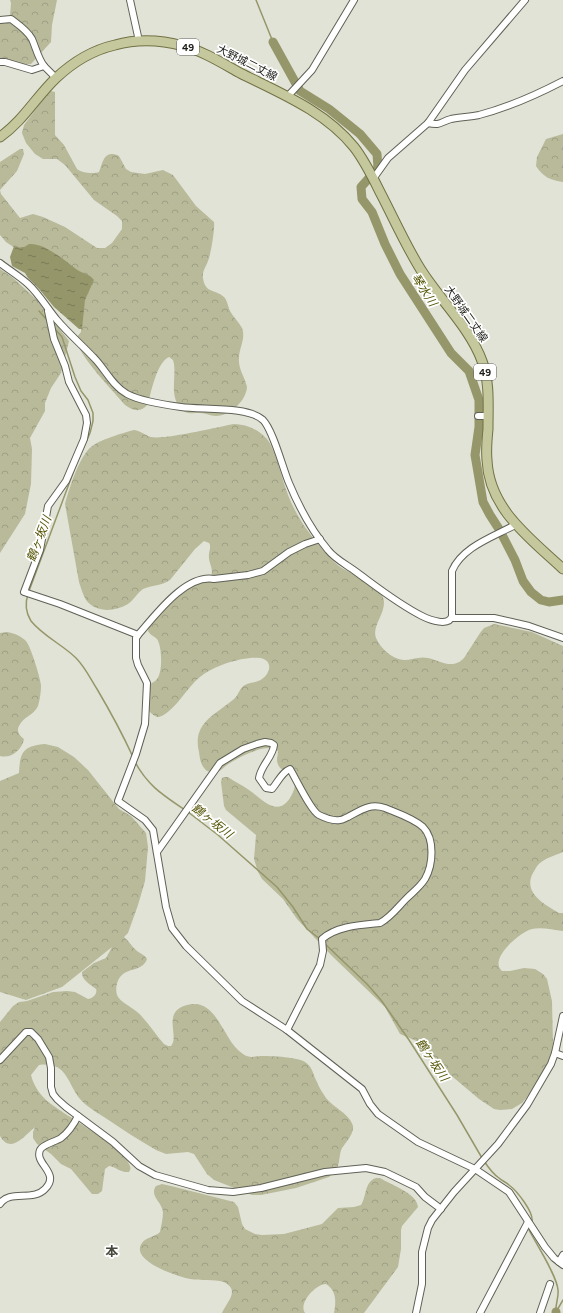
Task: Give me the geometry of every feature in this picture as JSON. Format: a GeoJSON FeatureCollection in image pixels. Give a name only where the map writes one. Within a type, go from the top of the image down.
{"type":"FeatureCollection","features":[{"type":"Feature","properties":{"kind":"main road","name":"大野城二丈線"},"geometry":{"type":"LineString","coordinates":[[0,137],[20,121],[56,78],[73,64],[100,50],[114,45],[139,42],[159,41],[185,46],[290,93],[322,116],[355,148],[422,271],[463,328],[482,358],[488,385],[482,416],[487,459],[490,478],[499,503],[515,525],[563,569]]}},
{"type":"Feature","properties":{"kind":"street"},"geometry":{"type":"LineString","coordinates":[[130,0],[139,42]]}},
{"type":"Feature","properties":{"kind":"street"},"geometry":{"type":"LineString","coordinates":[[290,93],[312,70],[354,0]]}},
{"type":"Feature","properties":{"kind":"street"},"geometry":{"type":"LineString","coordinates":[[371,175],[428,123],[465,70],[525,0]]}},
{"type":"Feature","properties":{"kind":"street"},"geometry":{"type":"LineString","coordinates":[[0,20],[11,19],[24,29],[31,38],[40,61],[56,78]]}},
{"type":"Feature","properties":{"kind":"street"},"geometry":{"type":"LineString","coordinates":[[0,62],[5,62],[32,70],[44,66]]}},
{"type":"Feature","properties":{"kind":"street"},"geometry":{"type":"LineString","coordinates":[[428,123],[436,125],[450,119],[486,112],[563,82]]}},
{"type":"Feature","properties":{"kind":"street"},"geometry":{"type":"LineString","coordinates":[[0,263],[26,282],[38,294],[66,330],[128,395],[181,407],[240,411],[254,415],[263,421],[272,438],[296,498],[329,552],[393,599],[417,614],[431,620],[448,622],[452,618],[494,618],[529,626],[563,638]]}},
{"type":"Feature","properties":{"kind":"street"},"geometry":{"type":"LineString","coordinates":[[48,308],[54,339],[65,366],[68,382],[86,415],[87,423],[84,439],[66,481],[48,506],[40,550],[24,592],[138,635]]}},
{"type":"Feature","properties":{"kind":"street"},"geometry":{"type":"LineString","coordinates":[[452,618],[452,571],[455,564],[470,549],[515,525]]}},
{"type":"Feature","properties":{"kind":"street"},"geometry":{"type":"LineString","coordinates":[[320,539],[289,552],[263,571],[248,575],[214,579],[209,578],[192,583],[181,589],[171,598],[138,635],[136,638],[136,658],[147,684],[145,724],[136,754],[118,801],[144,820],[153,830],[166,907],[172,928],[186,946],[242,1001],[288,1030],[362,1089],[370,1104],[378,1114],[418,1142],[475,1169],[509,1192],[545,1247],[561,1264]]}},
{"type":"Feature","properties":{"kind":"street"},"geometry":{"type":"LineString","coordinates":[[157,852],[220,763],[243,749],[265,742],[274,745],[273,751],[260,773],[259,778],[266,788],[272,788],[282,778],[282,775],[290,769],[315,812],[319,815],[334,820],[341,820],[373,806],[383,808],[411,819],[422,827],[427,833],[430,842],[431,860],[425,878],[392,914],[380,923],[344,928],[322,939],[323,951],[320,965],[288,1030]]}},
{"type":"Feature","properties":{"kind":"street"},"geometry":{"type":"LineString","coordinates":[[416,1313],[421,1289],[423,1242],[428,1228],[441,1209],[485,1157],[498,1144],[519,1116],[551,1064],[555,1053],[563,1016]]}},
{"type":"Feature","properties":{"kind":"street"},"geometry":{"type":"LineString","coordinates":[[0,1060],[26,1032],[31,1032],[38,1038],[49,1057],[51,1068],[51,1087],[53,1094],[66,1107],[114,1142],[139,1166],[155,1174],[208,1190],[233,1192],[247,1191],[326,1172],[366,1168],[385,1172],[416,1187],[425,1197],[441,1209]]}},
{"type":"Feature","properties":{"kind":"street"},"geometry":{"type":"LineString","coordinates":[[555,1053],[563,1056]]}},
{"type":"Feature","properties":{"kind":"street"},"geometry":{"type":"LineString","coordinates":[[0,1204],[5,1199],[30,1196],[45,1190],[50,1181],[50,1175],[39,1156],[40,1150],[42,1147],[60,1138],[71,1128],[78,1116]]}},
{"type":"Feature","properties":{"kind":"street"},"geometry":{"type":"LineString","coordinates":[[480,1313],[528,1222]]}},
{"type":"Feature","properties":{"kind":"street"},"geometry":{"type":"LineString","coordinates":[[561,1264],[563,1255]]}},
{"type":"Feature","properties":{"kind":"street"},"geometry":{"type":"LineString","coordinates":[[540,1313],[550,1284]]}},
{"type":"Feature","properties":{"kind":"green space"},"geometry":{"type":"Polygon","coordinates":[[[10,0],[57,0],[52,25],[51,42],[31,64],[0,65],[0,19],[10,16],[10,0]]]}},
{"type":"Feature","properties":{"kind":"green space"},"geometry":{"type":"Polygon","coordinates":[[[51,91],[55,92],[55,135],[64,145],[77,169],[88,173],[99,172],[107,155],[114,154],[119,156],[126,169],[131,172],[145,174],[163,170],[173,175],[196,206],[214,222],[209,258],[203,278],[208,289],[225,298],[231,313],[242,328],[243,340],[239,354],[239,362],[247,387],[244,397],[236,407],[232,411],[214,416],[183,411],[176,401],[174,391],[174,364],[173,360],[169,357],[161,365],[158,371],[148,404],[140,410],[131,409],[125,405],[96,372],[82,353],[77,344],[76,338],[81,332],[81,323],[29,246],[15,248],[6,242],[0,235],[0,190],[1,194],[20,218],[33,214],[43,217],[65,227],[97,248],[105,248],[112,243],[122,229],[122,221],[94,200],[65,165],[57,159],[43,159],[35,154],[26,143],[22,133],[24,125],[51,91]]]}},
{"type":"Feature","properties":{"kind":"green space"},"geometry":{"type":"Polygon","coordinates":[[[563,134],[563,182],[547,177],[541,173],[536,166],[537,157],[546,139],[563,134]]]}},
{"type":"Feature","properties":{"kind":"green space"},"geometry":{"type":"Polygon","coordinates":[[[20,149],[23,149],[24,154],[17,171],[0,190],[0,162],[20,149]]]}},
{"type":"Feature","properties":{"kind":"green space"},"geometry":{"type":"Polygon","coordinates":[[[0,269],[12,277],[37,300],[69,341],[61,373],[51,388],[45,403],[45,411],[30,438],[32,449],[31,484],[25,514],[0,553],[0,269]]]}},
{"type":"Feature","properties":{"kind":"green space"},"geometry":{"type":"Polygon","coordinates":[[[234,424],[247,426],[255,430],[263,435],[269,442],[287,492],[298,516],[303,525],[323,550],[339,566],[374,586],[382,595],[384,606],[375,633],[381,646],[391,656],[404,660],[428,658],[447,664],[460,662],[484,628],[494,624],[532,632],[563,646],[563,852],[542,861],[537,866],[530,880],[531,887],[537,898],[559,913],[563,913],[563,931],[539,928],[527,931],[520,935],[507,947],[499,960],[499,966],[502,971],[524,968],[535,969],[543,974],[547,979],[552,1001],[553,1044],[550,1060],[527,1097],[522,1103],[512,1109],[494,1109],[479,1099],[441,1067],[427,1048],[421,1043],[400,1034],[385,1007],[332,956],[297,919],[283,899],[262,879],[258,872],[254,859],[256,835],[226,810],[224,806],[221,782],[222,778],[228,777],[249,790],[264,802],[275,807],[285,804],[290,798],[294,789],[295,780],[291,775],[282,770],[277,760],[278,751],[273,748],[260,749],[238,758],[218,772],[207,771],[201,763],[198,742],[202,727],[213,715],[234,699],[243,686],[256,682],[265,676],[269,670],[269,664],[267,661],[260,658],[237,660],[212,669],[195,681],[174,707],[162,716],[157,717],[153,715],[146,706],[143,698],[143,690],[146,686],[157,679],[161,665],[159,642],[148,631],[154,619],[165,606],[190,587],[210,579],[212,571],[209,558],[209,543],[204,541],[195,549],[170,580],[143,589],[123,607],[112,610],[100,609],[90,604],[83,594],[79,582],[65,504],[82,458],[91,447],[111,437],[134,430],[151,437],[167,437],[234,424]]]}},
{"type":"Feature","properties":{"kind":"green space"},"geometry":{"type":"Polygon","coordinates":[[[7,632],[20,636],[28,644],[33,655],[41,688],[38,706],[34,712],[23,720],[18,728],[19,733],[24,739],[21,747],[12,755],[4,757],[0,756],[0,633],[7,632]]]}},
{"type":"Feature","properties":{"kind":"green space"},"geometry":{"type":"Polygon","coordinates":[[[45,744],[58,747],[74,757],[88,770],[119,809],[131,816],[146,833],[148,847],[145,881],[128,933],[124,937],[147,959],[142,966],[125,973],[120,977],[116,987],[118,997],[134,1009],[147,1022],[164,1044],[168,1046],[171,1046],[173,1042],[173,1018],[175,1013],[179,1008],[197,1004],[206,1008],[213,1014],[236,1048],[246,1056],[291,1058],[301,1060],[308,1064],[326,1098],[349,1118],[353,1126],[351,1135],[341,1150],[337,1168],[329,1177],[296,1188],[261,1195],[252,1195],[214,1180],[207,1174],[194,1154],[188,1152],[166,1154],[156,1150],[93,1110],[80,1099],[61,1070],[55,1066],[48,1065],[39,1065],[31,1075],[41,1094],[53,1105],[105,1140],[117,1150],[126,1158],[130,1166],[129,1172],[123,1172],[109,1166],[105,1169],[102,1191],[98,1194],[92,1194],[71,1169],[61,1164],[51,1154],[37,1144],[33,1138],[35,1127],[18,1142],[13,1144],[9,1144],[4,1141],[0,1136],[0,1022],[13,1006],[19,1002],[27,1001],[53,992],[75,992],[88,999],[93,997],[96,993],[96,989],[85,980],[82,972],[94,963],[106,958],[112,947],[62,987],[26,1000],[0,992],[0,781],[19,773],[20,760],[24,751],[32,746],[45,744]]]}},
{"type":"Feature","properties":{"kind":"green space"},"geometry":{"type":"Polygon","coordinates":[[[376,1178],[380,1178],[403,1190],[417,1202],[418,1207],[402,1226],[401,1249],[398,1267],[364,1313],[334,1313],[334,1293],[326,1284],[318,1287],[306,1299],[303,1309],[305,1313],[222,1313],[232,1294],[231,1288],[228,1284],[220,1281],[190,1279],[176,1275],[149,1262],[142,1256],[140,1250],[144,1241],[160,1232],[163,1212],[155,1196],[154,1190],[156,1186],[162,1184],[234,1202],[238,1207],[242,1224],[245,1229],[255,1234],[262,1235],[284,1234],[322,1224],[338,1208],[361,1205],[369,1183],[376,1178]]]}},
{"type":"Feature","properties":{"kind":"water"},"geometry":{"type":"Polygon","coordinates":[[[29,244],[35,244],[48,249],[78,271],[90,276],[94,280],[85,300],[82,329],[79,329],[54,307],[25,273],[12,266],[10,257],[14,246],[22,247],[29,244]]]}},
{"type":"Feature","properties":{"kind":"waterway","name":"琴水川"},"geometry":{"type":"LineString","coordinates":[[256,0],[273,42]]}},
{"type":"Feature","properties":{"kind":"waterway","name":"琴水川"},"geometry":{"type":"LineString","coordinates":[[273,42],[300,91],[329,109],[360,134],[377,154],[378,168],[361,187],[362,199],[372,212],[385,244],[400,274],[451,353],[469,371],[479,400],[479,427],[475,455],[483,502],[515,560],[523,581],[531,592],[541,600],[549,602],[563,600]]}},
{"type":"Feature","properties":{"kind":"waterway","name":"鶴ヶ坂川"},"geometry":{"type":"LineString","coordinates":[[39,311],[47,320]]}},
{"type":"Feature","properties":{"kind":"waterway","name":"鶴ヶ坂川"},"geometry":{"type":"LineString","coordinates":[[29,591],[76,465],[90,433],[93,421],[93,413],[88,400],[81,391],[75,377],[62,337],[54,328]]}},
{"type":"Feature","properties":{"kind":"waterway","name":"鶴ヶ坂川"},"geometry":{"type":"LineString","coordinates":[[28,594],[26,608],[31,621],[41,631],[71,653],[82,665],[125,739],[133,757]]}},
{"type":"Feature","properties":{"kind":"waterway","name":"鶴ヶ坂川"},"geometry":{"type":"LineString","coordinates":[[135,762],[145,778],[151,784],[163,795],[185,810]]}},
{"type":"Feature","properties":{"kind":"waterway","name":"鶴ヶ坂川"},"geometry":{"type":"LineString","coordinates":[[188,812],[218,835],[277,887],[293,907],[307,929],[320,939]]}},
{"type":"Feature","properties":{"kind":"waterway","name":"鶴ヶ坂川"},"geometry":{"type":"LineString","coordinates":[[324,943],[367,984],[381,1000],[409,1040],[457,1115],[482,1158]]}},
{"type":"Feature","properties":{"kind":"waterway","name":"鶴ヶ坂川"},"geometry":{"type":"LineString","coordinates":[[484,1161],[501,1180],[512,1188],[528,1207],[532,1222]]}},
{"type":"Feature","properties":{"kind":"waterway","name":"鶴ヶ坂川"},"geometry":{"type":"LineString","coordinates":[[530,1227],[529,1230],[557,1284],[558,1293],[556,1312]]}},
{"type":"Feature","properties":{"kind":"waterway"},"geometry":{"type":"LineString","coordinates":[[556,1312],[563,1300]]}},
{"type":"Feature","properties":{"kind":"district","name":"本"},"geometry":{"type":"Point","coordinates":[112,1251]}}]}
